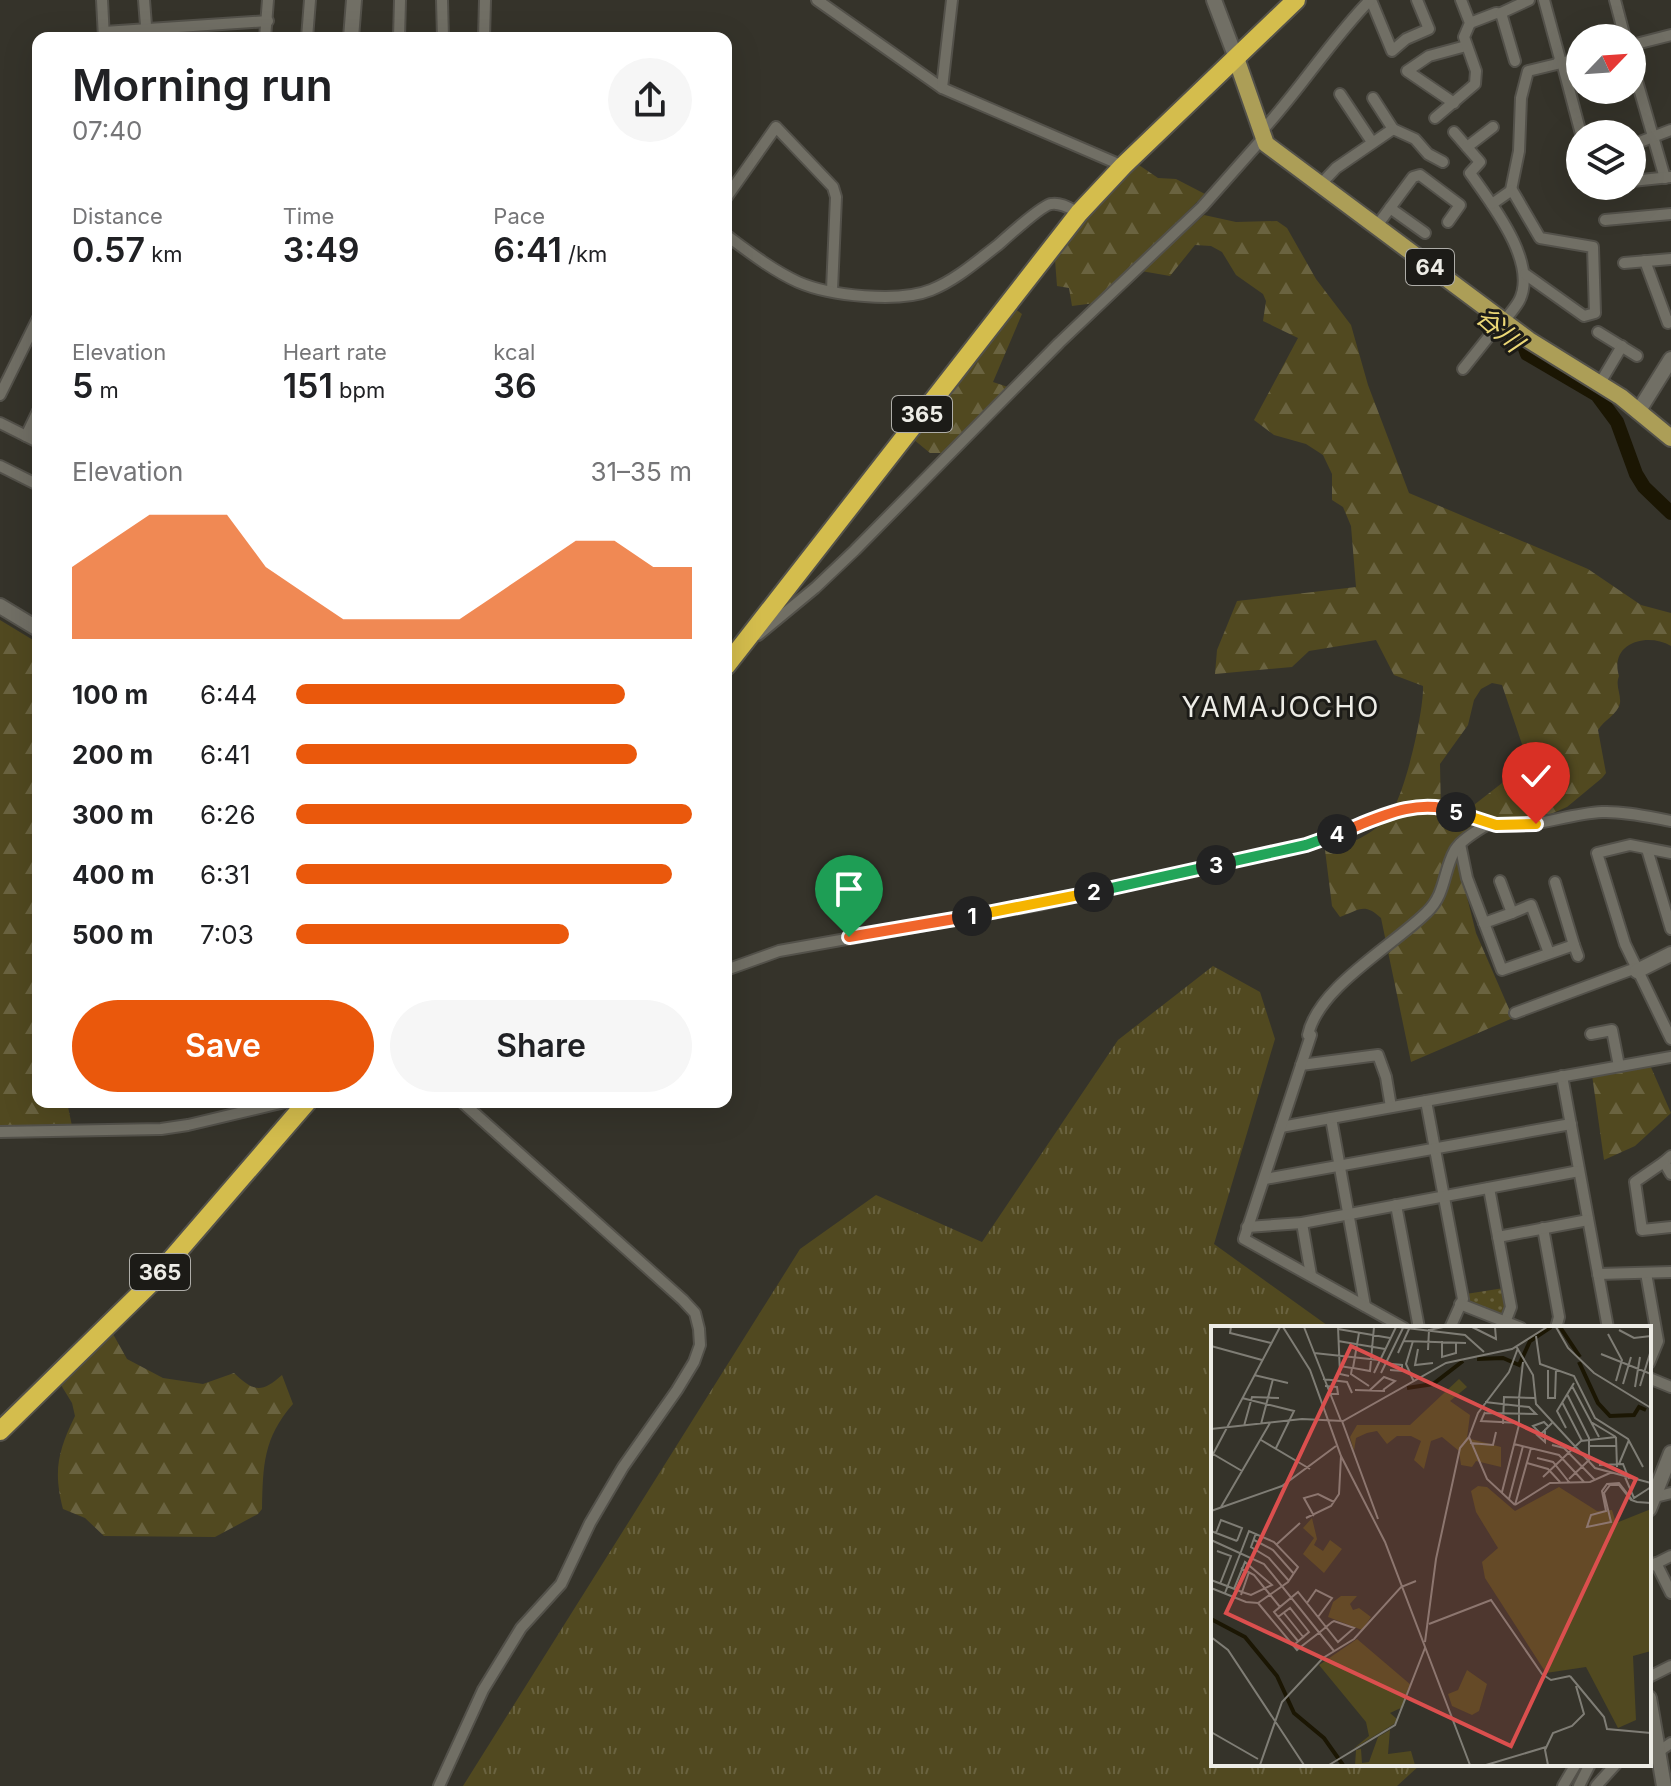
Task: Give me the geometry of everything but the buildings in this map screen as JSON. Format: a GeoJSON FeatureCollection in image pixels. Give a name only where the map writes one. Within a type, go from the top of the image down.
{"type":"FeatureCollection","features":[{"type":"Feature","properties":{"kind":"highway","name":"365"},"geometry":{"type":"LineString","coordinates":[[732,659],[1079,213],[1123,166],[1296,0]]}},
{"type":"Feature","properties":{"kind":"highway","name":"365"},"geometry":{"type":"LineString","coordinates":[[0,1431],[149,1285],[292,1108]]}},
{"type":"Feature","properties":{"kind":"main road","name":"64"},"geometry":{"type":"LineString","coordinates":[[1236,58],[1266,144],[1500,322],[1600,383],[1671,438]]}},
{"type":"Feature","properties":{"kind":"street"},"geometry":{"type":"LineString","coordinates":[[102,0],[104,32]]}},
{"type":"Feature","properties":{"kind":"street"},"geometry":{"type":"LineString","coordinates":[[144,0],[146,32]]}},
{"type":"Feature","properties":{"kind":"street"},"geometry":{"type":"LineString","coordinates":[[266,32],[268,0]]}},
{"type":"Feature","properties":{"kind":"street"},"geometry":{"type":"LineString","coordinates":[[307,32],[310,0]]}},
{"type":"Feature","properties":{"kind":"street"},"geometry":{"type":"LineString","coordinates":[[351,32],[354,0]]}},
{"type":"Feature","properties":{"kind":"street"},"geometry":{"type":"LineString","coordinates":[[399,32],[400,0]]}},
{"type":"Feature","properties":{"kind":"street"},"geometry":{"type":"LineString","coordinates":[[442,0],[443,32]]}},
{"type":"Feature","properties":{"kind":"street"},"geometry":{"type":"LineString","coordinates":[[484,32],[485,0]]}},
{"type":"Feature","properties":{"kind":"street"},"geometry":{"type":"LineString","coordinates":[[817,0],[942,88],[1123,166]]}},
{"type":"Feature","properties":{"kind":"street"},"geometry":{"type":"LineString","coordinates":[[942,88],[952,0]]}},
{"type":"Feature","properties":{"kind":"street"},"geometry":{"type":"LineString","coordinates":[[1214,0],[1236,58]]}},
{"type":"Feature","properties":{"kind":"street"},"geometry":{"type":"LineString","coordinates":[[744,646],[815,588],[855,550],[1059,343],[1202,207],[1262,135],[1348,22],[1371,0],[1392,51],[1406,39],[1429,29],[1417,0]]}},
{"type":"Feature","properties":{"kind":"street"},"geometry":{"type":"LineString","coordinates":[[1435,118],[1475,84],[1476,71],[1464,37],[1470,23],[1461,0]]}},
{"type":"Feature","properties":{"kind":"street"},"geometry":{"type":"LineString","coordinates":[[1470,23],[1496,13],[1502,14],[1529,0]]}},
{"type":"Feature","properties":{"kind":"street"},"geometry":{"type":"LineString","coordinates":[[1544,0],[1577,120]]}},
{"type":"Feature","properties":{"kind":"street"},"geometry":{"type":"LineString","coordinates":[[1615,0],[1621,24]]}},
{"type":"Feature","properties":{"kind":"street"},"geometry":{"type":"LineString","coordinates":[[1502,14],[1515,61]]}},
{"type":"Feature","properties":{"kind":"street"},"geometry":{"type":"LineString","coordinates":[[165,32],[268,21]]}},
{"type":"Feature","properties":{"kind":"street"},"geometry":{"type":"LineString","coordinates":[[1646,41],[1671,35]]}},
{"type":"Feature","properties":{"kind":"street"},"geometry":{"type":"LineString","coordinates":[[1454,103],[1407,71],[1429,56],[1466,46]]}},
{"type":"Feature","properties":{"kind":"street"},"geometry":{"type":"LineString","coordinates":[[1492,204],[1511,190],[1519,151],[1521,98],[1528,71],[1566,61]]}},
{"type":"Feature","properties":{"kind":"street"},"geometry":{"type":"LineString","coordinates":[[1340,94],[1372,142]]}},
{"type":"Feature","properties":{"kind":"street"},"geometry":{"type":"LineString","coordinates":[[1373,98],[1393,129],[1415,139],[1428,154],[1443,162]]}},
{"type":"Feature","properties":{"kind":"street"},"geometry":{"type":"LineString","coordinates":[[1643,104],[1668,178],[1646,180]]}},
{"type":"Feature","properties":{"kind":"street"},"geometry":{"type":"LineString","coordinates":[[732,189],[776,127],[833,187],[836,197],[832,290]]}},
{"type":"Feature","properties":{"kind":"street"},"geometry":{"type":"LineString","coordinates":[[1467,147],[1493,127]]}},
{"type":"Feature","properties":{"kind":"street"},"geometry":{"type":"LineString","coordinates":[[1320,185],[1336,168],[1393,129]]}},
{"type":"Feature","properties":{"kind":"street"},"geometry":{"type":"LineString","coordinates":[[1646,139],[1671,130]]}},
{"type":"Feature","properties":{"kind":"street"},"geometry":{"type":"LineString","coordinates":[[1454,132],[1480,162],[1470,173],[1507,229],[1525,274],[1520,300],[1463,369]]}},
{"type":"Feature","properties":{"kind":"street"},"geometry":{"type":"LineString","coordinates":[[1376,227],[1413,177],[1420,175],[1460,205],[1448,222]]}},
{"type":"Feature","properties":{"kind":"street"},"geometry":{"type":"LineString","coordinates":[[1511,190],[1540,238],[1593,247],[1595,313],[1584,316],[1525,274]]}},
{"type":"Feature","properties":{"kind":"street"},"geometry":{"type":"LineString","coordinates":[[732,239],[798,282],[883,298],[911,296],[949,282],[1024,225],[1043,206],[1062,205],[1079,213]]}},
{"type":"Feature","properties":{"kind":"street"},"geometry":{"type":"LineString","coordinates":[[1390,208],[1425,233]]}},
{"type":"Feature","properties":{"kind":"street"},"geometry":{"type":"LineString","coordinates":[[1605,220],[1671,214]]}},
{"type":"Feature","properties":{"kind":"street"},"geometry":{"type":"LineString","coordinates":[[1624,263],[1671,259]]}},
{"type":"Feature","properties":{"kind":"street"},"geometry":{"type":"LineString","coordinates":[[1645,261],[1668,323],[1671,321]]}},
{"type":"Feature","properties":{"kind":"street"},"geometry":{"type":"LineString","coordinates":[[0,395],[32,330]]}},
{"type":"Feature","properties":{"kind":"street"},"geometry":{"type":"LineString","coordinates":[[1598,332],[1637,356]]}},
{"type":"Feature","properties":{"kind":"street"},"geometry":{"type":"LineString","coordinates":[[1600,383],[1622,346]]}},
{"type":"Feature","properties":{"kind":"street"},"geometry":{"type":"LineString","coordinates":[[1638,412],[1671,359]]}},
{"type":"Feature","properties":{"kind":"street"},"geometry":{"type":"LineString","coordinates":[[0,423],[32,439]]}},
{"type":"Feature","properties":{"kind":"street"},"geometry":{"type":"LineString","coordinates":[[26,436],[32,424]]}},
{"type":"Feature","properties":{"kind":"street"},"geometry":{"type":"LineString","coordinates":[[0,466],[32,482]]}},
{"type":"Feature","properties":{"kind":"street"},"geometry":{"type":"LineString","coordinates":[[0,606],[32,625]]}},
{"type":"Feature","properties":{"kind":"street"},"geometry":{"type":"LineString","coordinates":[[732,968],[790,948],[1043,904],[1306,845],[1407,808],[1442,806],[1488,824],[1529,825],[1604,812],[1671,821]]}},
{"type":"Feature","properties":{"kind":"street"},"geometry":{"type":"LineString","coordinates":[[1400,1326],[1244,1239],[1311,1035],[1308,1035],[1310,1026],[1345,979],[1402,935],[1435,904],[1444,887],[1455,850],[1488,824]]}},
{"type":"Feature","properties":{"kind":"street"},"geometry":{"type":"LineString","coordinates":[[1460,844],[1467,878],[1502,970],[1549,953],[1576,950],[1555,882]]}},
{"type":"Feature","properties":{"kind":"street"},"geometry":{"type":"LineString","coordinates":[[1671,853],[1630,845],[1597,853],[1625,944],[1671,1039]]}},
{"type":"Feature","properties":{"kind":"street"},"geometry":{"type":"LineString","coordinates":[[1647,849],[1671,929]]}},
{"type":"Feature","properties":{"kind":"street"},"geometry":{"type":"LineString","coordinates":[[1500,881],[1512,913]]}},
{"type":"Feature","properties":{"kind":"street"},"geometry":{"type":"LineString","coordinates":[[1484,923],[1531,905],[1549,953]]}},
{"type":"Feature","properties":{"kind":"street"},"geometry":{"type":"LineString","coordinates":[[1515,1013],[1637,970],[1671,954]]}},
{"type":"Feature","properties":{"kind":"street"},"geometry":{"type":"LineString","coordinates":[[1591,1034],[1612,1030],[1619,1066]]}},
{"type":"Feature","properties":{"kind":"street"},"geometry":{"type":"LineString","coordinates":[[1301,1065],[1378,1055],[1386,1077],[1391,1107]]}},
{"type":"Feature","properties":{"kind":"street"},"geometry":{"type":"LineString","coordinates":[[1281,1127],[1671,1057]]}},
{"type":"Feature","properties":{"kind":"street"},"geometry":{"type":"LineString","coordinates":[[1562,1076],[1608,1326]]}},
{"type":"Feature","properties":{"kind":"street"},"geometry":{"type":"LineString","coordinates":[[1426,1101],[1463,1299],[1451,1326]]}},
{"type":"Feature","properties":{"kind":"street"},"geometry":{"type":"LineString","coordinates":[[0,1132],[161,1129],[275,1108]]}},
{"type":"Feature","properties":{"kind":"street"},"geometry":{"type":"LineString","coordinates":[[439,1786],[483,1690],[521,1628],[561,1584],[596,1512],[677,1390],[700,1345],[695,1313],[683,1300],[469,1108]]}},
{"type":"Feature","properties":{"kind":"street"},"geometry":{"type":"LineString","coordinates":[[1331,1118],[1365,1306]]}},
{"type":"Feature","properties":{"kind":"street"},"geometry":{"type":"LineString","coordinates":[[1265,1179],[1571,1124]]}},
{"type":"Feature","properties":{"kind":"street"},"geometry":{"type":"LineString","coordinates":[[1671,1174],[1668,1159],[1635,1182],[1642,1230],[1671,1227]]}},
{"type":"Feature","properties":{"kind":"street"},"geometry":{"type":"LineString","coordinates":[[1247,1227],[1302,1223],[1579,1171]]}},
{"type":"Feature","properties":{"kind":"street"},"geometry":{"type":"LineString","coordinates":[[1460,1304],[1504,1325],[1511,1307],[1489,1188]]}},
{"type":"Feature","properties":{"kind":"street"},"geometry":{"type":"LineString","coordinates":[[1396,1205],[1419,1326]]}},
{"type":"Feature","properties":{"kind":"street"},"geometry":{"type":"LineString","coordinates":[[1498,1237],[1588,1220]]}},
{"type":"Feature","properties":{"kind":"street"},"geometry":{"type":"LineString","coordinates":[[1302,1223],[1311,1275]]}},
{"type":"Feature","properties":{"kind":"street"},"geometry":{"type":"LineString","coordinates":[[1543,1228],[1559,1317],[1557,1326]]}},
{"type":"Feature","properties":{"kind":"street"},"geometry":{"type":"LineString","coordinates":[[1598,1274],[1671,1272]]}},
{"type":"Feature","properties":{"kind":"street"},"geometry":{"type":"LineString","coordinates":[[1646,1273],[1658,1341],[1651,1358]]}},
{"type":"Feature","properties":{"kind":"street"},"geometry":{"type":"LineString","coordinates":[[1651,1379],[1671,1387]]}},
{"type":"Feature","properties":{"kind":"street"},"geometry":{"type":"LineString","coordinates":[[1651,1500],[1671,1453]]}},
{"type":"Feature","properties":{"kind":"street"},"geometry":{"type":"LineString","coordinates":[[1651,1502],[1671,1493]]}},
{"type":"Feature","properties":{"kind":"street"},"geometry":{"type":"LineString","coordinates":[[1671,1556],[1653,1565],[1671,1593]]}},
{"type":"Feature","properties":{"kind":"street"},"geometry":{"type":"LineString","coordinates":[[1651,1676],[1671,1666]]}},
{"type":"Feature","properties":{"kind":"street"},"geometry":{"type":"LineString","coordinates":[[1651,1726],[1666,1772],[1664,1786]]}},
{"type":"Feature","properties":{"kind":"street"},"geometry":{"type":"LineString","coordinates":[[1658,1752],[1671,1743]]}},
{"type":"Feature","properties":{"kind":"street"},"geometry":{"type":"LineString","coordinates":[[1563,1786],[1575,1766]]}},
{"type":"Feature","properties":{"kind":"street"},"geometry":{"type":"LineString","coordinates":[[1579,1786],[1589,1766]]}},
{"type":"Feature","properties":{"kind":"street"},"geometry":{"type":"LineString","coordinates":[[1601,1784],[1614,1766]]}},
{"type":"Feature","properties":{"kind":"green space"},"geometry":{"type":"Polygon","coordinates":[[[1136,163],[1158,178],[1176,179],[1205,194],[1095,303],[1072,306],[1069,288],[1057,286],[1055,260],[1094,208],[1136,163]]]}},
{"type":"Feature","properties":{"kind":"green space"},"geometry":{"type":"Polygon","coordinates":[[[1204,215],[1236,222],[1277,221],[1287,228],[1316,279],[1351,325],[1368,385],[1409,493],[1588,569],[1641,605],[1671,613],[1671,646],[1651,640],[1641,641],[1632,643],[1620,655],[1617,665],[1620,703],[1598,730],[1606,773],[1602,778],[1567,807],[1544,817],[1477,819],[1456,853],[1476,933],[1513,1018],[1411,1062],[1381,918],[1366,909],[1340,917],[1332,906],[1325,850],[1342,846],[1377,827],[1396,804],[1412,752],[1423,686],[1394,675],[1376,640],[1309,651],[1292,667],[1215,674],[1217,650],[1237,601],[1356,587],[1351,526],[1343,507],[1332,500],[1332,474],[1323,455],[1306,444],[1274,435],[1254,420],[1298,338],[1263,321],[1266,301],[1263,294],[1236,275],[1222,252],[1211,246],[1195,245],[1170,276],[1141,271],[1204,215]],[[1492,683],[1481,689],[1474,700],[1468,725],[1440,764],[1441,812],[1453,817],[1465,812],[1525,765],[1527,759],[1502,685],[1492,683]]]}},
{"type":"Feature","properties":{"kind":"green space"},"geometry":{"type":"Polygon","coordinates":[[[1014,308],[1022,314],[993,382],[1008,387],[977,424],[945,453],[930,453],[913,439],[1014,308]]]}},
{"type":"Feature","properties":{"kind":"green space"},"geometry":{"type":"Polygon","coordinates":[[[0,620],[32,639],[32,1108],[68,1108],[72,1126],[0,1132],[0,620]]]}},
{"type":"Feature","properties":{"kind":"green space"},"geometry":{"type":"Polygon","coordinates":[[[1213,966],[1260,992],[1275,1039],[1214,1244],[1328,1326],[1211,1326],[1211,1766],[1419,1766],[1397,1786],[463,1786],[800,1249],[876,1195],[982,1242],[1118,1040],[1213,966]]]}},
{"type":"Feature","properties":{"kind":"green space"},"geometry":{"type":"Polygon","coordinates":[[[1650,1065],[1671,1113],[1635,1146],[1604,1160],[1592,1075],[1650,1065]]]}},
{"type":"Feature","properties":{"kind":"green space"},"geometry":{"type":"Polygon","coordinates":[[[1504,1288],[1508,1307],[1506,1314],[1501,1316],[1470,1303],[1466,1294],[1504,1288]]]}},
{"type":"Feature","properties":{"kind":"green space"},"geometry":{"type":"Polygon","coordinates":[[[113,1334],[127,1359],[163,1378],[203,1384],[234,1373],[257,1388],[268,1385],[282,1375],[293,1404],[270,1441],[264,1466],[262,1509],[258,1514],[215,1537],[104,1536],[85,1518],[63,1509],[58,1483],[59,1461],[75,1416],[72,1403],[61,1385],[113,1334]]]}},
{"type":"Feature","properties":{"kind":"waterway","name":"谷川"},"geometry":{"type":"LineString","coordinates":[[1512,335],[1523,343],[1527,354],[1597,395],[1617,422],[1636,474],[1644,487],[1671,513]]}},
{"type":"Feature","properties":{"kind":"district","name":"YAMAJOCHO"},"geometry":{"type":"Point","coordinates":[1281,707]}},
{"type":"Feature","properties":{"kind":"route"},"geometry":{"type":"LineString","coordinates":[[849,937],[1043,904],[1306,845],[1407,808],[1442,806],[1488,824],[1512,827],[1536,824]]}}]}
